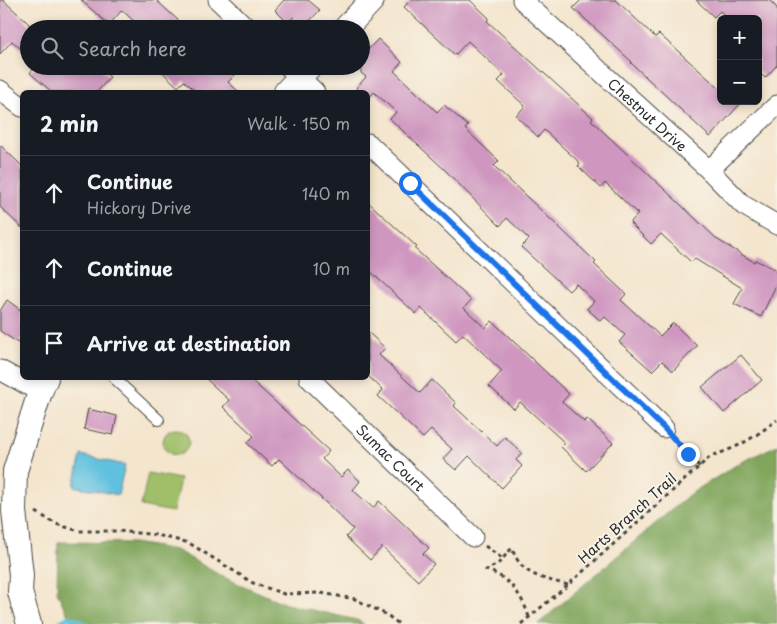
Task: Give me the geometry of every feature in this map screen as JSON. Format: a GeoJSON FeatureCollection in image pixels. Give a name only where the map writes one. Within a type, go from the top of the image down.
{"type":"FeatureCollection","features":[{"type":"Feature","properties":{"kind":"street"},"geometry":{"type":"LineString","coordinates":[[218,0],[239,20]]}},
{"type":"Feature","properties":{"kind":"street"},"geometry":{"type":"LineString","coordinates":[[353,20],[372,0]]}},
{"type":"Feature","properties":{"kind":"street","name":"Chestnut Drive"},"geometry":{"type":"LineString","coordinates":[[522,0],[709,170],[743,205],[777,225]]}},
{"type":"Feature","properties":{"kind":"street"},"geometry":{"type":"LineString","coordinates":[[0,90],[20,105]]}},
{"type":"Feature","properties":{"kind":"street"},"geometry":{"type":"LineString","coordinates":[[709,170],[777,105]]}},
{"type":"Feature","properties":{"kind":"street"},"geometry":{"type":"LineString","coordinates":[[370,145],[664,428]]}},
{"type":"Feature","properties":{"kind":"street"},"geometry":{"type":"LineString","coordinates":[[0,370],[20,377]]}},
{"type":"Feature","properties":{"kind":"street"},"geometry":{"type":"LineString","coordinates":[[28,624],[20,592],[21,575],[14,511],[16,471],[43,385],[29,380]]}},
{"type":"Feature","properties":{"kind":"street","name":"Sumac Court"},"geometry":{"type":"LineString","coordinates":[[311,380],[473,537]]}},
{"type":"Feature","properties":{"kind":"lane"},"geometry":{"type":"LineString","coordinates":[[116,380],[159,420]]}},
{"type":"Feature","properties":{"kind":"path","name":"Harts Branch Trail"},"geometry":{"type":"LineString","coordinates":[[521,624],[568,585],[711,456],[735,449],[757,436],[777,420]]}},
{"type":"Feature","properties":{"kind":"path"},"geometry":{"type":"LineString","coordinates":[[664,428],[700,467]]}},
{"type":"Feature","properties":{"kind":"path"},"geometry":{"type":"LineString","coordinates":[[36,512],[56,524],[79,531],[118,531],[158,535],[189,543],[253,582],[284,594],[321,592],[355,600],[387,615],[399,624]]}},
{"type":"Feature","properties":{"kind":"path"},"geometry":{"type":"LineString","coordinates":[[530,617],[525,603],[510,583],[498,574],[486,570],[498,564],[512,548],[515,558],[526,571],[568,585]]}},
{"type":"Feature","properties":{"kind":"green space"},"geometry":{"type":"Polygon","coordinates":[[[176,429],[185,433],[189,442],[185,451],[176,455],[167,451],[163,442],[167,433],[176,429]]]}},
{"type":"Feature","properties":{"kind":"green space"},"geometry":{"type":"Polygon","coordinates":[[[777,445],[777,624],[538,624],[690,494],[738,464],[777,445]]]}},
{"type":"Feature","properties":{"kind":"green space"},"geometry":{"type":"Polygon","coordinates":[[[148,473],[180,479],[173,512],[141,506],[148,473]]]}},
{"type":"Feature","properties":{"kind":"green space"},"geometry":{"type":"Polygon","coordinates":[[[58,542],[134,543],[176,550],[223,577],[286,604],[357,620],[364,624],[72,624],[57,592],[58,542]]]}},
{"type":"Feature","properties":{"kind":"water"},"geometry":{"type":"Polygon","coordinates":[[[81,455],[125,465],[118,495],[74,486],[81,455]]]}},
{"type":"Feature","properties":{"kind":"building"},"geometry":{"type":"Polygon","coordinates":[[[0,0],[3,0],[25,20],[20,20],[20,48],[12,41],[0,54],[0,0]]]}},
{"type":"Feature","properties":{"kind":"building"},"geometry":{"type":"Polygon","coordinates":[[[81,0],[156,0],[178,20],[133,20],[122,10],[113,20],[103,20],[81,0]]]}},
{"type":"Feature","properties":{"kind":"building"},"geometry":{"type":"Polygon","coordinates":[[[284,0],[308,0],[320,10],[311,20],[296,20],[293,17],[290,20],[285,20],[275,10],[284,0]]]}},
{"type":"Feature","properties":{"kind":"building"},"geometry":{"type":"Polygon","coordinates":[[[411,0],[470,0],[489,18],[487,21],[593,118],[591,120],[718,240],[754,262],[755,260],[777,270],[777,283],[761,317],[734,304],[742,288],[695,259],[691,262],[661,234],[651,244],[630,223],[638,214],[605,183],[601,188],[578,166],[580,163],[544,130],[538,137],[516,116],[525,106],[498,81],[504,75],[468,41],[455,55],[404,7],[411,0]]]}},
{"type":"Feature","properties":{"kind":"building"},"geometry":{"type":"Polygon","coordinates":[[[581,0],[616,0],[655,37],[659,34],[717,86],[717,105],[739,105],[710,137],[573,8],[581,0]]]}},
{"type":"Feature","properties":{"kind":"building"},"geometry":{"type":"Polygon","coordinates":[[[696,0],[769,0],[777,8],[777,65],[765,78],[762,75],[762,15],[724,15],[720,11],[714,17],[696,0]]]}},
{"type":"Feature","properties":{"kind":"building"},"geometry":{"type":"Polygon","coordinates":[[[378,39],[402,62],[394,71],[437,112],[444,105],[468,126],[465,129],[499,161],[494,166],[596,262],[594,264],[626,294],[621,300],[660,336],[673,323],[697,346],[673,371],[662,361],[652,371],[619,342],[625,335],[605,317],[601,321],[587,309],[594,301],[576,284],[569,291],[521,247],[529,239],[507,218],[500,226],[445,170],[390,119],[396,112],[374,92],[370,97],[370,90],[359,90],[356,88],[366,77],[364,75],[370,75],[370,47],[378,39]]]}},
{"type":"Feature","properties":{"kind":"building"},"geometry":{"type":"Polygon","coordinates":[[[32,75],[108,75],[110,77],[99,90],[50,90],[32,75]]]}},
{"type":"Feature","properties":{"kind":"building"},"geometry":{"type":"Polygon","coordinates":[[[165,75],[235,75],[228,82],[237,90],[195,90],[184,81],[178,87],[165,75]]]}},
{"type":"Feature","properties":{"kind":"building"},"geometry":{"type":"Polygon","coordinates":[[[0,145],[20,164],[20,226],[0,207],[0,145]]]}},
{"type":"Feature","properties":{"kind":"building"},"geometry":{"type":"Polygon","coordinates":[[[370,204],[417,247],[415,249],[471,300],[464,308],[485,328],[492,321],[569,394],[562,402],[584,422],[587,419],[613,443],[586,471],[561,447],[565,443],[520,402],[514,409],[489,386],[502,371],[463,334],[456,341],[421,308],[416,314],[370,271],[370,204]]]}},
{"type":"Feature","properties":{"kind":"building"},"geometry":{"type":"Polygon","coordinates":[[[7,300],[20,310],[20,340],[18,343],[0,331],[0,311],[7,300]]]}},
{"type":"Feature","properties":{"kind":"building"},"geometry":{"type":"Polygon","coordinates":[[[370,334],[385,348],[379,355],[420,393],[432,380],[456,403],[454,406],[497,446],[505,437],[522,453],[516,460],[522,466],[502,488],[469,456],[456,470],[443,459],[452,449],[431,430],[423,438],[378,396],[383,390],[370,378],[370,334]]]}},
{"type":"Feature","properties":{"kind":"building"},"geometry":{"type":"Polygon","coordinates":[[[741,355],[762,380],[724,413],[702,387],[741,355]]]}},
{"type":"Feature","properties":{"kind":"building"},"geometry":{"type":"Polygon","coordinates":[[[207,380],[251,380],[329,451],[322,459],[341,477],[348,470],[360,481],[353,490],[373,508],[379,501],[429,548],[423,554],[434,564],[418,581],[382,547],[370,560],[346,537],[353,529],[321,498],[279,459],[272,466],[247,443],[254,436],[223,407],[229,400],[207,380]]]}},
{"type":"Feature","properties":{"kind":"building"},"geometry":{"type":"Polygon","coordinates":[[[88,409],[117,416],[113,435],[84,429],[88,409]]]}},
{"type":"Feature","properties":{"kind":"waterway"},"geometry":{"type":"LineString","coordinates":[[57,624],[69,617],[87,624]]}},
{"type":"Feature","properties":{"kind":"route"},"geometry":{"type":"LineString","coordinates":[[410,183],[664,428],[688,454]]}}]}
